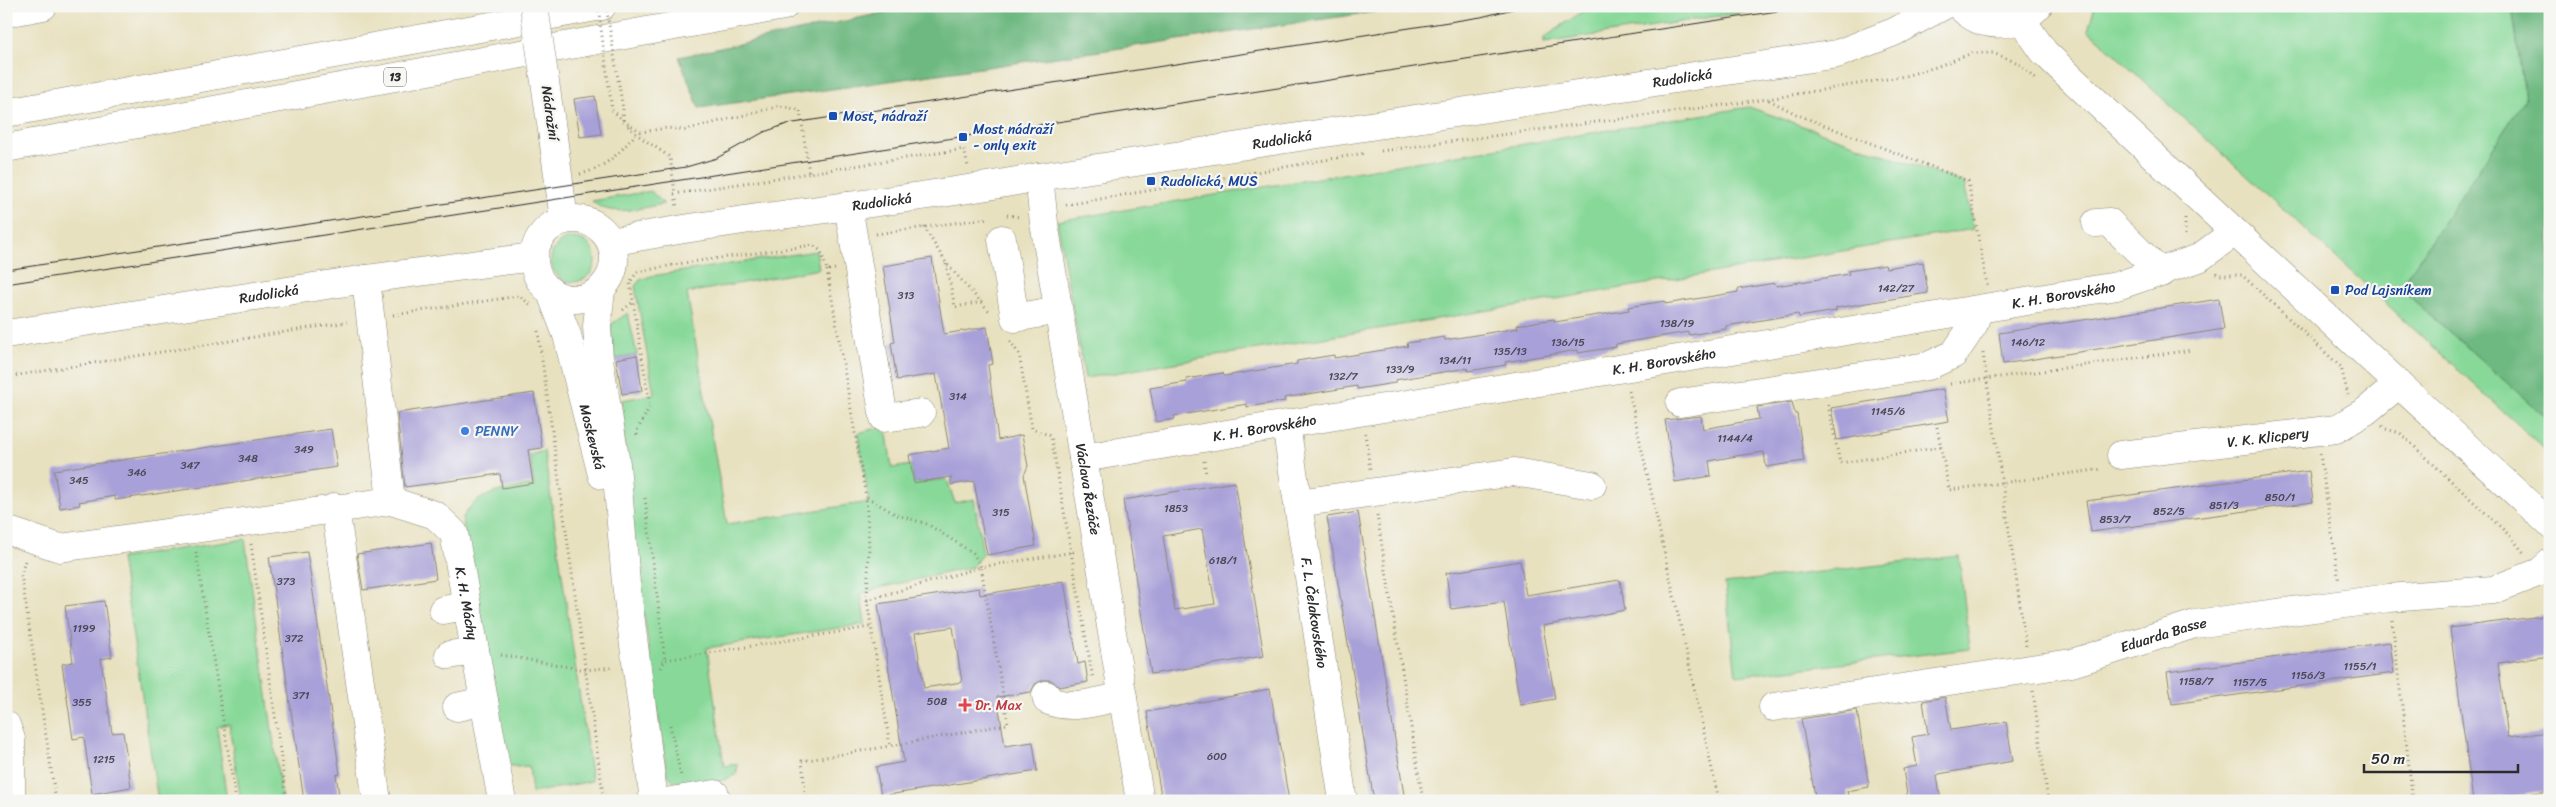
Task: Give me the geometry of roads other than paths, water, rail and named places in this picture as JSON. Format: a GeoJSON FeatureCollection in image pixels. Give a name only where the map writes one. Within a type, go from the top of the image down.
{"type":"FeatureCollection","features":[{"type":"Feature","properties":{"kind":"main road"},"geometry":{"type":"LineString","coordinates":[[6,13],[43,6]]}},
{"type":"Feature","properties":{"kind":"main road","name":"Nádražní"},"geometry":{"type":"LineString","coordinates":[[534,6],[564,220]]}},
{"type":"Feature","properties":{"kind":"main road"},"geometry":{"type":"LineString","coordinates":[[6,113],[602,6]]}},
{"type":"Feature","properties":{"kind":"main road","name":"13"},"geometry":{"type":"LineString","coordinates":[[6,148],[784,6]]}},
{"type":"Feature","properties":{"kind":"main road","name":"Rudolická"},"geometry":{"type":"LineString","coordinates":[[611,242],[682,228],[973,189],[1039,177],[1836,54],[1894,32],[1943,6]]}},
{"type":"Feature","properties":{"kind":"main road"},"geometry":{"type":"LineString","coordinates":[[1960,6],[1977,19],[1991,23],[2006,24],[2029,13],[2044,52],[2234,233],[2550,524]]}},
{"type":"Feature","properties":{"kind":"main road","name":"Václava Řezáče"},"geometry":{"type":"LineString","coordinates":[[1039,177],[1058,310],[1083,458],[1085,550],[1123,696],[1140,801]]}},
{"type":"Feature","properties":{"kind":"main road"},"geometry":{"type":"LineString","coordinates":[[848,206],[884,418],[921,412]]}},
{"type":"Feature","properties":{"kind":"main road"},"geometry":{"type":"LineString","coordinates":[[564,220],[587,220],[601,229],[611,242],[614,268],[609,280],[601,290],[578,300],[542,300],[541,284],[535,271],[533,257],[542,233],[552,225],[564,220]]}},
{"type":"Feature","properties":{"kind":"main road"},"geometry":{"type":"LineString","coordinates":[[2096,223],[2109,222],[2161,273]]}},
{"type":"Feature","properties":{"kind":"main road","name":"K. H. Borovského"},"geometry":{"type":"LineString","coordinates":[[1083,458],[2117,286],[2161,273],[2199,258],[2234,233]]}},
{"type":"Feature","properties":{"kind":"main road"},"geometry":{"type":"LineString","coordinates":[[1002,239],[1015,318],[1058,310]]}},
{"type":"Feature","properties":{"kind":"main road","name":"Rudolická"},"geometry":{"type":"LineString","coordinates":[[6,334],[366,279],[533,257]]}},
{"type":"Feature","properties":{"kind":"main road"},"geometry":{"type":"LineString","coordinates":[[366,279],[391,501]]}},
{"type":"Feature","properties":{"kind":"main road","name":"Moskevská"},"geometry":{"type":"LineString","coordinates":[[601,290],[597,326],[599,359],[616,464],[626,583],[654,801]]}},
{"type":"Feature","properties":{"kind":"main road","name":"Moskevská"},"geometry":{"type":"LineString","coordinates":[[542,300],[567,335],[626,583]]}},
{"type":"Feature","properties":{"kind":"main road"},"geometry":{"type":"LineString","coordinates":[[1680,403],[1928,366],[1954,354],[1984,309]]}},
{"type":"Feature","properties":{"kind":"main road","name":"V. K. Klicpery"},"geometry":{"type":"LineString","coordinates":[[2121,454],[2336,429],[2366,412],[2398,384]]}},
{"type":"Feature","properties":{"kind":"main road","name":"F. L. Čelakovského"},"geometry":{"type":"LineString","coordinates":[[1286,425],[1344,801]]}},
{"type":"Feature","properties":{"kind":"main road"},"geometry":{"type":"LineString","coordinates":[[1298,503],[1514,472],[1592,486]]}},
{"type":"Feature","properties":{"kind":"main road","name":"K. H. Máchy"},"geometry":{"type":"LineString","coordinates":[[6,530],[60,548],[335,507],[391,501],[435,515],[454,533],[455,608],[462,653],[484,701],[502,801]]}},
{"type":"Feature","properties":{"kind":"main road"},"geometry":{"type":"LineString","coordinates":[[335,507],[377,801]]}},
{"type":"Feature","properties":{"kind":"main road","name":"Eduarda Basse"},"geometry":{"type":"LineString","coordinates":[[1773,707],[2072,663],[2195,624],[2389,598],[2493,590],[2545,568]]}},
{"type":"Feature","properties":{"kind":"main road"},"geometry":{"type":"LineString","coordinates":[[1046,695],[1048,700],[1057,704],[1079,705],[1123,696]]}},
{"type":"Feature","properties":{"kind":"main road"},"geometry":{"type":"LineString","coordinates":[[456,707],[484,701]]}},
{"type":"Feature","properties":{"kind":"main road"},"geometry":{"type":"LineString","coordinates":[[6,725],[11,739],[11,801]]}},
{"type":"Feature","properties":{"kind":"main road"},"geometry":{"type":"LineString","coordinates":[[678,800],[715,794]]}},
{"type":"Feature","properties":{"kind":"tram line"},"geometry":{"type":"LineString","coordinates":[[6,270],[686,167],[717,158],[764,132],[787,124],[1481,17],[1525,6]]}},
{"type":"Feature","properties":{"kind":"tram line"},"geometry":{"type":"LineString","coordinates":[[6,284],[1810,6]]}},
{"type":"Feature","properties":{"kind":"place","name":"Most, nádraží"},"geometry":{"type":"Point","coordinates":[833,116]}},
{"type":"Feature","properties":{"kind":"place","name":"Most nádraží - only exit"},"geometry":{"type":"Point","coordinates":[963,137]}},
{"type":"Feature","properties":{"kind":"place","name":"Rudolická, MUS"},"geometry":{"type":"Point","coordinates":[1151,181]}},
{"type":"Feature","properties":{"kind":"place","name":"Pod Lajsníkem"},"geometry":{"type":"Point","coordinates":[2335,290]}},
{"type":"Feature","properties":{"kind":"place","name":"PENNY"},"geometry":{"type":"Point","coordinates":[465,431]}},
{"type":"Feature","properties":{"kind":"place","name":"Dr. Max"},"geometry":{"type":"Point","coordinates":[965,705]}}]}
